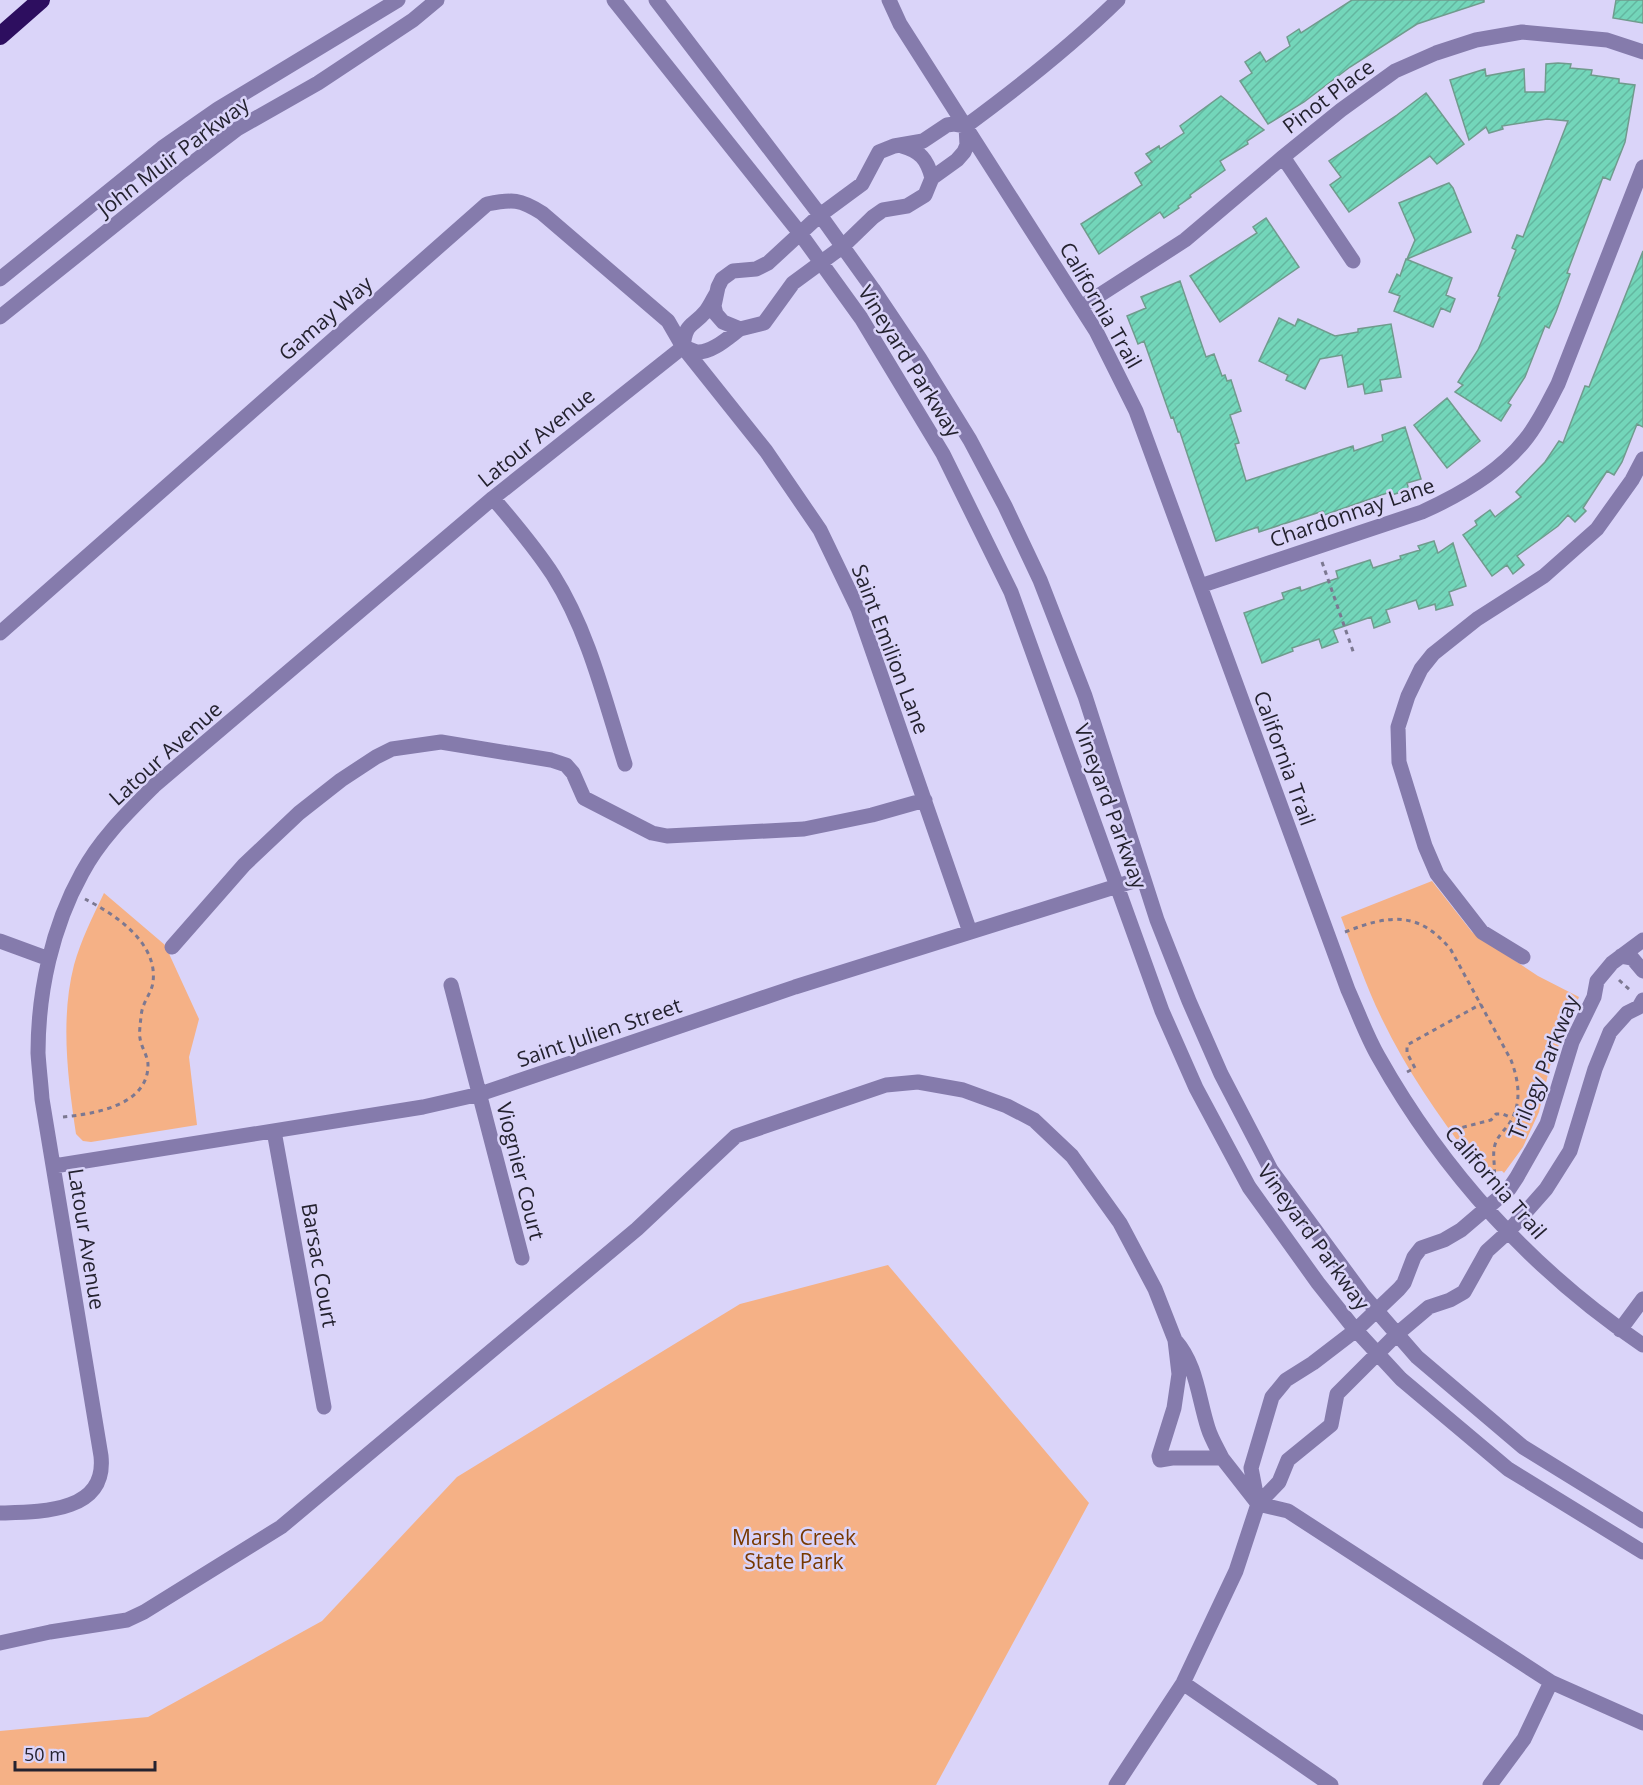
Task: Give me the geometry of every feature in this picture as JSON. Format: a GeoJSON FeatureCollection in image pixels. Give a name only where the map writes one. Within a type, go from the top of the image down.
{"type":"FeatureCollection","features":[{"type":"Feature","properties":{"kind":"highway"},"geometry":{"type":"LineString","coordinates":[[0,36],[41,0]]}},
{"type":"Feature","properties":{"kind":"street","name":"John Muir Parkway"},"geometry":{"type":"LineString","coordinates":[[0,279],[162,148],[218,109],[398,0]]}},
{"type":"Feature","properties":{"kind":"street","name":"John Muir Parkway"},"geometry":{"type":"LineString","coordinates":[[0,317],[237,129],[318,83],[413,20],[437,0]]}},
{"type":"Feature","properties":{"kind":"street","name":"Vineyard Parkway"},"geometry":{"type":"LineString","coordinates":[[614,0],[800,232],[861,318],[943,454],[1011,592],[1162,1011],[1196,1088],[1249,1187],[1318,1283],[1356,1330],[1401,1379],[1508,1468],[1643,1552]]}},
{"type":"Feature","properties":{"kind":"street","name":"Vineyard Parkway"},"geometry":{"type":"LineString","coordinates":[[656,0],[820,215],[873,289],[920,358],[970,440],[1005,506],[1040,580],[1085,696],[1157,920],[1221,1074],[1271,1170],[1339,1264],[1376,1311],[1417,1357],[1523,1447],[1643,1521]]}},
{"type":"Feature","properties":{"kind":"street","name":"California Trail"},"geometry":{"type":"LineString","coordinates":[[890,0],[900,24],[1096,331],[1136,411],[1348,990],[1377,1054],[1434,1145],[1486,1208],[1538,1262],[1620,1330],[1643,1345]]}},
{"type":"Feature","properties":{"kind":"street"},"geometry":{"type":"LineString","coordinates":[[683,347],[697,352],[705,351],[740,329],[764,323],[794,284],[842,246],[873,217],[883,210],[907,206],[925,195],[932,177],[964,152],[967,145],[966,126],[1030,78],[1118,0]]}},
{"type":"Feature","properties":{"kind":"street","name":"Pinot Place"},"geometry":{"type":"LineString","coordinates":[[1081,307],[1185,240],[1283,157],[1395,71],[1436,53],[1476,40],[1522,32],[1607,40],[1643,52]]}},
{"type":"Feature","properties":{"kind":"street","name":"Latour Avenue"},"geometry":{"type":"LineString","coordinates":[[0,1513],[50,1508],[80,1502],[95,1489],[100,1478],[101,1456],[46,1119],[38,1054],[40,1017],[49,959],[73,892],[98,849],[123,817],[155,785],[494,498],[683,347],[689,325],[706,311],[722,279],[728,274],[733,271],[756,269],[768,263],[820,215],[862,184],[879,152],[894,146],[923,141],[946,125],[966,126]]}},
{"type":"Feature","properties":{"kind":"street"},"geometry":{"type":"LineString","coordinates":[[902,146],[920,153],[929,166],[932,177]]}},
{"type":"Feature","properties":{"kind":"street"},"geometry":{"type":"LineString","coordinates":[[1283,157],[1353,261]]}},
{"type":"Feature","properties":{"kind":"street","name":"Chardonnay Lane"},"geometry":{"type":"LineString","coordinates":[[1200,585],[1422,512],[1450,500],[1484,478],[1524,441],[1545,411],[1558,384],[1643,166]]}},
{"type":"Feature","properties":{"kind":"street","name":"Gamay Way"},"geometry":{"type":"LineString","coordinates":[[0,633],[487,204],[502,201],[524,202],[542,213],[668,321],[683,347]]}},
{"type":"Feature","properties":{"kind":"street"},"geometry":{"type":"LineString","coordinates":[[716,294],[714,306],[716,314],[723,322],[740,329]]}},
{"type":"Feature","properties":{"kind":"street","name":"Saint Emilion Lane"},"geometry":{"type":"LineString","coordinates":[[683,347],[766,451],[820,530],[858,609],[970,932]]}},
{"type":"Feature","properties":{"kind":"street"},"geometry":{"type":"LineString","coordinates":[[1523,957],[1482,932],[1437,874],[1425,846],[1399,762],[1398,727],[1408,696],[1421,669],[1433,654],[1477,619],[1544,576],[1597,529],[1632,480],[1643,459]]}},
{"type":"Feature","properties":{"kind":"street"},"geometry":{"type":"LineString","coordinates":[[494,498],[554,576],[579,625],[625,764]]}},
{"type":"Feature","properties":{"kind":"street"},"geometry":{"type":"LineString","coordinates":[[172,946],[244,865],[299,813],[341,780],[392,749],[441,742],[464,744],[558,762],[566,765],[573,773],[585,798],[652,833],[668,836],[804,829],[872,815],[925,800]]}},
{"type":"Feature","properties":{"kind":"street","name":"Saint Julien Street"},"geometry":{"type":"LineString","coordinates":[[54,1166],[423,1107],[480,1094],[795,987],[1143,878]]}},
{"type":"Feature","properties":{"kind":"street","name":"Trilogy Parkway"},"geometry":{"type":"LineString","coordinates":[[1258,1504],[1251,1468],[1272,1397],[1286,1380],[1356,1330],[1376,1311],[1404,1283],[1414,1257],[1421,1248],[1444,1240],[1461,1230],[1509,1189],[1547,1124],[1572,1042],[1594,997],[1597,981],[1606,968],[1643,940]]}},
{"type":"Feature","properties":{"kind":"street"},"geometry":{"type":"LineString","coordinates":[[0,942],[49,959]]}},
{"type":"Feature","properties":{"kind":"street"},"geometry":{"type":"LineString","coordinates":[[1621,956],[1632,958],[1643,971]]}},
{"type":"Feature","properties":{"kind":"street","name":"Viognier Court"},"geometry":{"type":"LineString","coordinates":[[451,985],[522,1258]]}},
{"type":"Feature","properties":{"kind":"street"},"geometry":{"type":"LineString","coordinates":[[1116,1785],[1183,1683],[1236,1571],[1258,1504],[1279,1482],[1288,1460],[1331,1425],[1337,1394],[1396,1334],[1429,1307],[1450,1300],[1464,1292],[1486,1251],[1508,1232],[1546,1189],[1570,1151],[1595,1069],[1610,1032],[1627,1013],[1639,1007],[1643,1000]]}},
{"type":"Feature","properties":{"kind":"street"},"geometry":{"type":"LineString","coordinates":[[0,1643],[50,1632],[127,1620],[260,1542],[405,1425],[637,1229],[736,1136],[886,1085],[918,1082],[963,1090],[1007,1106],[1034,1120],[1072,1156],[1120,1223],[1155,1289],[1175,1340],[1179,1374],[1174,1408],[1159,1456],[1160,1460],[1222,1458]]}},
{"type":"Feature","properties":{"kind":"street","name":"Barsac Court"},"geometry":{"type":"LineString","coordinates":[[274,1131],[324,1407]]}},
{"type":"Feature","properties":{"kind":"street"},"geometry":{"type":"LineString","coordinates":[[1620,1330],[1643,1299]]}},
{"type":"Feature","properties":{"kind":"street"},"geometry":{"type":"LineString","coordinates":[[1175,1340],[1186,1352],[1199,1389],[1208,1428],[1222,1458],[1258,1504],[1288,1511],[1551,1682],[1643,1723]]}},
{"type":"Feature","properties":{"kind":"street"},"geometry":{"type":"LineString","coordinates":[[1491,1785],[1524,1739],[1551,1682]]}},
{"type":"Feature","properties":{"kind":"street"},"geometry":{"type":"LineString","coordinates":[[1183,1683],[1331,1785]]}},
{"type":"Feature","properties":{"kind":"path"},"geometry":{"type":"LineString","coordinates":[[1317,547],[1354,654]]}},
{"type":"Feature","properties":{"kind":"path"},"geometry":{"type":"LineString","coordinates":[[46,1119],[97,1111],[124,1102],[137,1092],[148,1064],[139,1037],[142,1009],[153,985],[154,968],[149,951],[140,939],[100,906],[73,892]]}},
{"type":"Feature","properties":{"kind":"path"},"geometry":{"type":"LineString","coordinates":[[1329,939],[1367,923],[1389,918],[1409,920],[1424,925],[1440,936],[1451,950],[1517,1075],[1519,1090],[1517,1104],[1512,1118],[1495,1143],[1493,1161],[1495,1175],[1486,1208]]}},
{"type":"Feature","properties":{"kind":"path"},"geometry":{"type":"LineString","coordinates":[[1606,968],[1643,1000]]}},
{"type":"Feature","properties":{"kind":"path"},"geometry":{"type":"LineString","coordinates":[[1393,1081],[1415,1068],[1407,1053],[1407,1045],[1480,1004]]}},
{"type":"Feature","properties":{"kind":"path"},"geometry":{"type":"LineString","coordinates":[[1434,1145],[1456,1129],[1491,1120],[1496,1114],[1512,1118]]}},
{"type":"Feature","properties":{"kind":"green space"},"geometry":{"type":"Polygon","coordinates":[[[1432,881],[1472,932],[1538,976],[1579,997],[1550,1066],[1539,1112],[1523,1147],[1504,1173],[1502,1171],[1490,1172],[1478,1160],[1471,1159],[1423,1091],[1382,1019],[1341,917],[1432,881]]]}},
{"type":"Feature","properties":{"kind":"green space"},"geometry":{"type":"Polygon","coordinates":[[[104,893],[165,945],[199,1019],[189,1057],[197,1125],[91,1142],[83,1141],[76,1134],[68,1071],[67,1007],[74,965],[104,893]]]}},
{"type":"Feature","properties":{"kind":"green space","name":"Marsh Creek State Park"},"geometry":{"type":"Polygon","coordinates":[[[888,1265],[1089,1503],[936,1785],[0,1785],[0,1731],[148,1717],[322,1621],[457,1477],[740,1304],[888,1265]]]}},
{"type":"Feature","properties":{"kind":"building"},"geometry":{"type":"Polygon","coordinates":[[[1352,0],[1484,0],[1484,2],[1417,24],[1268,124],[1240,81],[1252,73],[1245,62],[1260,52],[1266,62],[1290,46],[1287,37],[1299,29],[1301,33],[1352,0]]]}},
{"type":"Feature","properties":{"kind":"building"},"geometry":{"type":"Polygon","coordinates":[[[1616,0],[1643,0],[1643,23],[1613,18],[1616,0]]]}},
{"type":"Feature","properties":{"kind":"building"},"geometry":{"type":"Polygon","coordinates":[[[1546,64],[1571,64],[1570,68],[1592,70],[1591,75],[1619,79],[1619,83],[1635,85],[1625,142],[1610,180],[1603,177],[1567,273],[1570,274],[1556,312],[1549,328],[1545,326],[1525,377],[1508,403],[1511,405],[1501,421],[1455,392],[1463,385],[1458,382],[1478,350],[1516,250],[1512,248],[1517,235],[1523,237],[1568,121],[1547,119],[1502,126],[1503,129],[1489,133],[1486,127],[1469,140],[1450,80],[1485,69],[1486,76],[1524,69],[1525,92],[1545,92],[1546,64]]]}},
{"type":"Feature","properties":{"kind":"building"},"geometry":{"type":"Polygon","coordinates":[[[1426,93],[1464,144],[1437,164],[1430,156],[1349,212],[1330,185],[1341,177],[1329,161],[1426,93]]]}},
{"type":"Feature","properties":{"kind":"building"},"geometry":{"type":"Polygon","coordinates":[[[1221,96],[1264,130],[1247,141],[1248,144],[1220,161],[1225,170],[1190,195],[1191,197],[1178,206],[1179,208],[1164,218],[1160,212],[1099,254],[1081,224],[1142,185],[1135,173],[1152,162],[1146,154],[1159,146],[1160,149],[1184,133],[1180,126],[1221,96]]]}},
{"type":"Feature","properties":{"kind":"building"},"geometry":{"type":"Polygon","coordinates":[[[1449,183],[1471,232],[1407,259],[1415,240],[1399,203],[1449,183]]]}},
{"type":"Feature","properties":{"kind":"building"},"geometry":{"type":"Polygon","coordinates":[[[1266,218],[1299,267],[1220,322],[1190,276],[1257,233],[1253,227],[1266,218]]]}},
{"type":"Feature","properties":{"kind":"building"},"geometry":{"type":"Polygon","coordinates":[[[1643,251],[1643,427],[1637,424],[1622,462],[1614,475],[1607,471],[1583,508],[1586,511],[1575,522],[1568,515],[1558,526],[1517,556],[1524,565],[1513,574],[1507,565],[1492,576],[1463,535],[1477,525],[1475,521],[1490,510],[1495,517],[1521,497],[1516,492],[1545,462],[1559,441],[1563,443],[1585,386],[1589,387],[1643,251]]]}},
{"type":"Feature","properties":{"kind":"building"},"geometry":{"type":"Polygon","coordinates":[[[1406,259],[1452,278],[1446,295],[1455,299],[1450,312],[1441,308],[1433,327],[1394,311],[1400,296],[1389,292],[1397,274],[1400,276],[1406,259]]]}},
{"type":"Feature","properties":{"kind":"building"},"geometry":{"type":"Polygon","coordinates":[[[1180,281],[1206,357],[1214,354],[1222,376],[1225,375],[1227,381],[1231,380],[1241,411],[1230,415],[1239,443],[1235,444],[1246,481],[1353,446],[1354,451],[1383,441],[1382,435],[1405,427],[1421,479],[1407,483],[1409,490],[1391,495],[1390,492],[1324,515],[1323,511],[1259,532],[1258,527],[1216,541],[1180,432],[1178,432],[1173,417],[1171,418],[1144,341],[1138,344],[1127,316],[1146,308],[1141,297],[1180,281]]]}},
{"type":"Feature","properties":{"kind":"building"},"geometry":{"type":"Polygon","coordinates":[[[1279,318],[1295,326],[1298,319],[1335,336],[1358,332],[1358,329],[1391,324],[1401,377],[1380,380],[1382,391],[1365,394],[1363,384],[1348,387],[1342,355],[1320,359],[1305,389],[1286,380],[1288,375],[1259,361],[1279,318]]]}},
{"type":"Feature","properties":{"kind":"building"},"geometry":{"type":"Polygon","coordinates":[[[1447,398],[1480,441],[1447,468],[1414,425],[1447,398]]]}},
{"type":"Feature","properties":{"kind":"building"},"geometry":{"type":"Polygon","coordinates":[[[1434,541],[1438,553],[1453,543],[1466,586],[1449,592],[1453,605],[1436,610],[1435,604],[1419,609],[1416,600],[1386,610],[1390,622],[1374,628],[1371,617],[1333,630],[1338,642],[1322,648],[1319,639],[1292,648],[1293,651],[1262,663],[1244,613],[1284,599],[1282,593],[1300,587],[1301,591],[1338,578],[1336,571],[1370,560],[1373,568],[1401,559],[1400,556],[1420,550],[1418,546],[1434,541]]]}}]}
